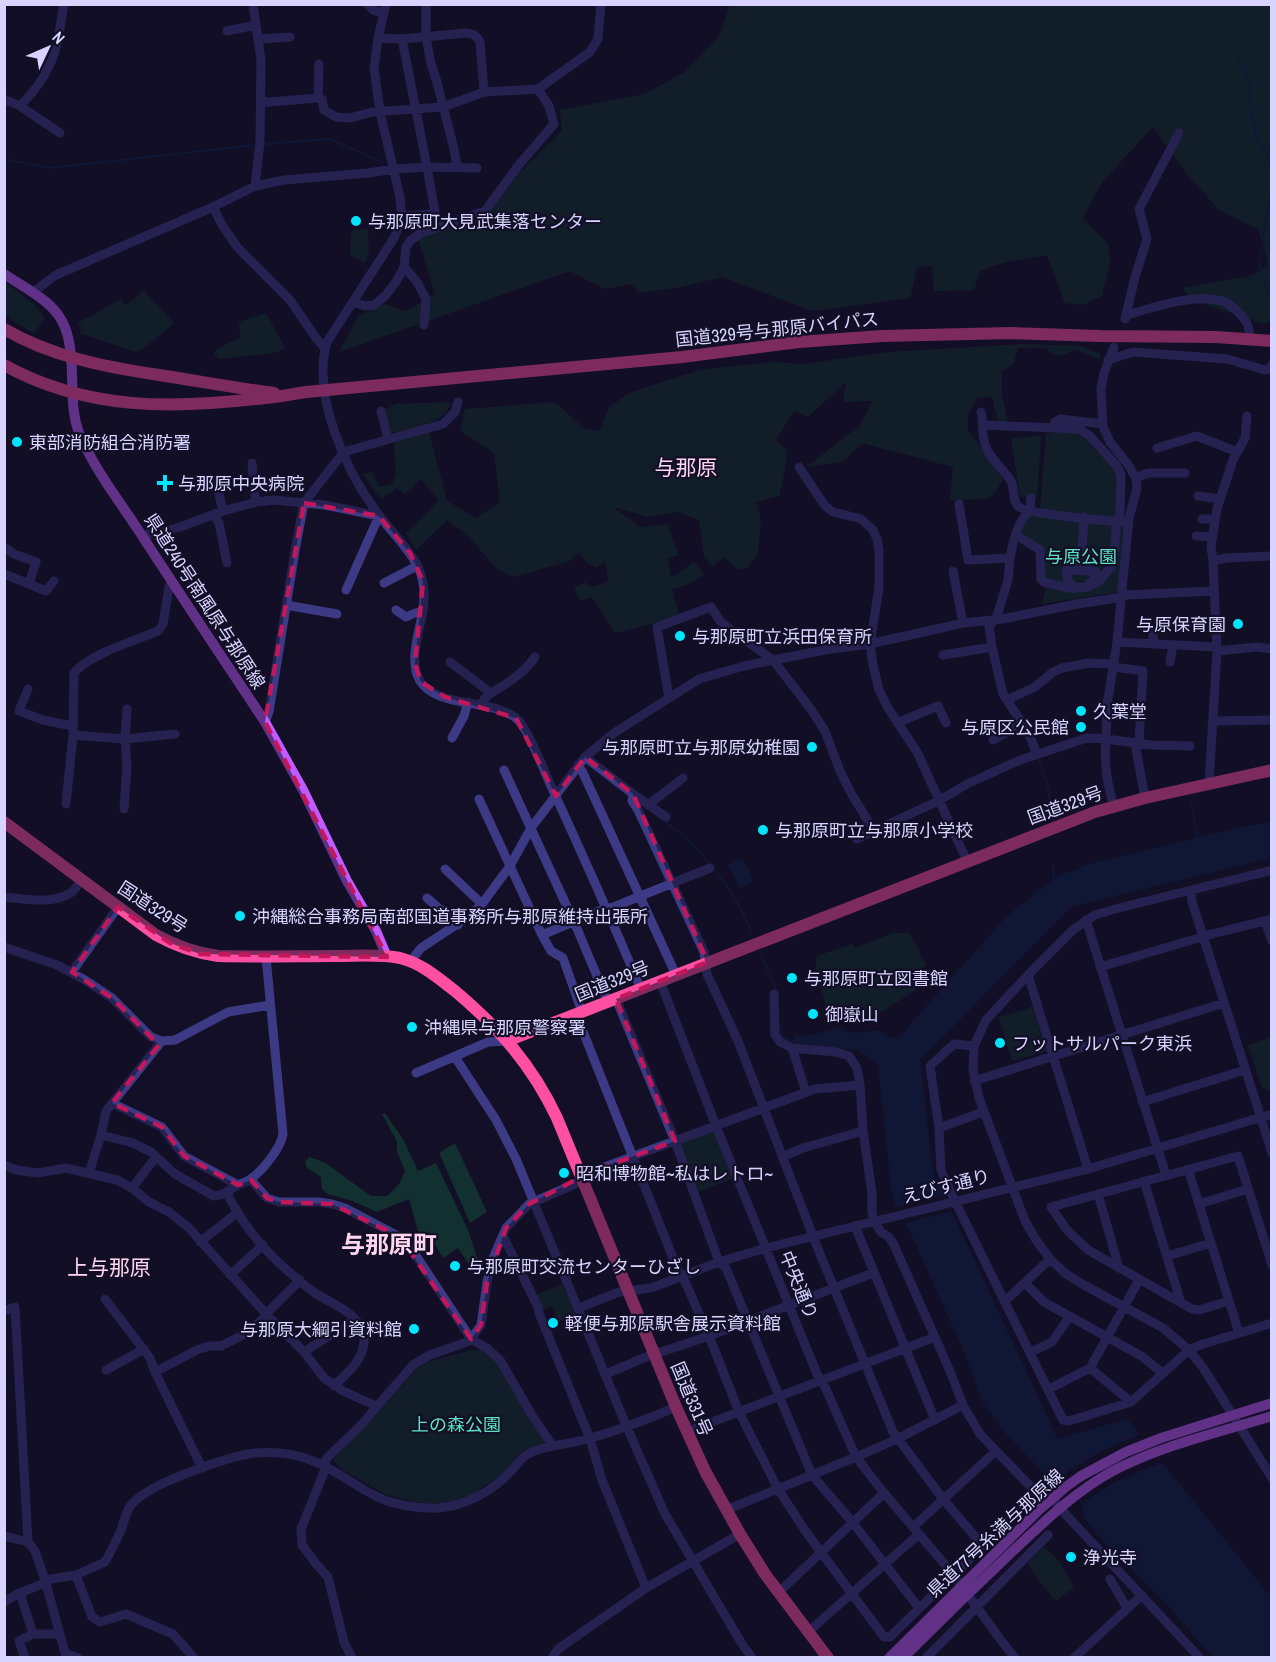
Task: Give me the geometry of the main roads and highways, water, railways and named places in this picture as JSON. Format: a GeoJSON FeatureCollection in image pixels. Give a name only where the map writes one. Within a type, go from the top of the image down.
{"type":"FeatureCollection","features":[{"type":"Feature","properties":{"kind":"highway","name":"国道329号与那原バイパス"},"geometry":{"type":"LineString","coordinates":[[4,365],[35,380],[72,393],[129,404],[150,405],[268,398],[287,394],[682,357],[799,342],[882,336],[1011,333],[1216,337],[1272,341]]}},
{"type":"Feature","properties":{"kind":"highway","name":"国道329号与那原バイパス"},"geometry":{"type":"LineString","coordinates":[[6,335],[72,357],[126,371],[287,394]]}},
{"type":"Feature","properties":{"kind":"highway","name":"国道329号"},"geometry":{"type":"LineString","coordinates":[[5,825],[156,935],[182,948],[200,954],[218,956],[401,958],[436,976],[507,1041],[1054,827],[1114,806],[1272,770]]}},
{"type":"Feature","properties":{"kind":"highway","name":"国道331号"},"geometry":{"type":"LineString","coordinates":[[507,1041],[544,1092],[564,1134],[686,1432],[726,1510],[778,1593],[828,1658]]}},
{"type":"Feature","properties":{"kind":"main road","name":"県道240号南風原与那原線"},"geometry":{"type":"LineString","coordinates":[[4,274],[49,304],[62,321],[69,338],[72,357],[75,420],[86,447],[142,537],[265,722],[303,790],[347,882],[376,931],[387,957]]}},
{"type":"Feature","properties":{"kind":"main road","name":"県道77号糸満与那原線"},"geometry":{"type":"LineString","coordinates":[[903,1658],[964,1590],[1052,1498],[1067,1486],[1102,1463],[1148,1443],[1272,1403]]}},
{"type":"Feature","properties":{"kind":"main road","name":"県道77号糸満与那原線"},"geometry":{"type":"LineString","coordinates":[[889,1658],[1060,1508],[1110,1473],[1156,1452],[1272,1416]]}},
{"type":"Feature","properties":{"kind":"water"},"geometry":{"type":"Polygon","coordinates":[[[1271,822],[1271,858],[1071,907],[920,1060],[933,1172],[1058,1439],[1127,1419],[1271,1597],[1271,1657],[1213,1657],[1167,1605],[1100,1538],[1084,1517],[1083,1505],[1060,1478],[1053,1483],[999,1426],[983,1403],[962,1347],[911,1234],[896,1207],[891,1188],[878,1065],[859,1050],[795,1045],[795,1034],[804,1037],[838,1028],[852,1033],[877,1030],[890,1037],[900,1036],[1006,917],[1057,876],[1096,862],[1271,822]]]}},
{"type":"Feature","properties":{"kind":"water"},"geometry":{"type":"Polygon","coordinates":[[[742,857],[754,881],[740,888],[728,865],[742,857]]]}},
{"type":"Feature","properties":{"kind":"waterway"},"geometry":{"type":"LineString","coordinates":[[1237,58],[1250,84],[1250,104],[1256,136],[1272,165]]}},
{"type":"Feature","properties":{"kind":"waterway"},"geometry":{"type":"LineString","coordinates":[[265,144],[329,139],[383,162]]}},
{"type":"Feature","properties":{"kind":"waterway"},"geometry":{"type":"LineString","coordinates":[[4,159],[51,168],[257,145]]}},
{"type":"Feature","properties":{"kind":"waterway"},"geometry":{"type":"LineString","coordinates":[[1272,174],[1272,179]]}},
{"type":"Feature","properties":{"kind":"waterway"},"geometry":{"type":"LineString","coordinates":[[1272,191],[1263,233],[1264,243],[1259,258],[1262,277],[1272,298]]}},
{"type":"Feature","properties":{"kind":"waterway"},"geometry":{"type":"LineString","coordinates":[[1038,759],[1047,782],[1052,817]]}},
{"type":"Feature","properties":{"kind":"waterway"},"geometry":{"type":"LineString","coordinates":[[1191,801],[1197,837]]}},
{"type":"Feature","properties":{"kind":"waterway"},"geometry":{"type":"LineString","coordinates":[[665,821],[691,843],[727,886],[751,932]]}},
{"type":"Feature","properties":{"kind":"waterway"},"geometry":{"type":"LineString","coordinates":[[1053,867],[1054,879]]}},
{"type":"Feature","properties":{"kind":"waterway"},"geometry":{"type":"LineString","coordinates":[[760,954],[775,990]]}},
{"type":"Feature","properties":{"kind":"waterway"},"geometry":{"type":"LineString","coordinates":[[779,1023],[783,1037],[795,1041]]}},
{"type":"Feature","properties":{"kind":"place","name":"与那原町大見武集落センター"},"geometry":{"type":"Point","coordinates":[356,221]}},
{"type":"Feature","properties":{"kind":"place","name":"東部消防組合消防署"},"geometry":{"type":"Point","coordinates":[17,442]}},
{"type":"Feature","properties":{"kind":"place","name":"与那原中央病院"},"geometry":{"type":"Point","coordinates":[165,483]}},
{"type":"Feature","properties":{"kind":"place","name":"与原保育園"},"geometry":{"type":"Point","coordinates":[1238,624]}},
{"type":"Feature","properties":{"kind":"place","name":"与那原町立浜田保育所"},"geometry":{"type":"Point","coordinates":[680,636]}},
{"type":"Feature","properties":{"kind":"place","name":"久葉堂"},"geometry":{"type":"Point","coordinates":[1081,711]}},
{"type":"Feature","properties":{"kind":"place","name":"与原区公民館"},"geometry":{"type":"Point","coordinates":[1081,727]}},
{"type":"Feature","properties":{"kind":"place","name":"与那原町立与那原幼稚園"},"geometry":{"type":"Point","coordinates":[812,747]}},
{"type":"Feature","properties":{"kind":"place","name":"与那原町立与那原小学校"},"geometry":{"type":"Point","coordinates":[763,830]}},
{"type":"Feature","properties":{"kind":"place","name":"沖縄総合事務局南部国道事務所与那原維持出張所"},"geometry":{"type":"Point","coordinates":[240,916]}},
{"type":"Feature","properties":{"kind":"place","name":"与那原町立図書館"},"geometry":{"type":"Point","coordinates":[792,978]}},
{"type":"Feature","properties":{"kind":"place","name":"御嶽山"},"geometry":{"type":"Point","coordinates":[813,1014]}},
{"type":"Feature","properties":{"kind":"place","name":"沖縄県与那原警察署"},"geometry":{"type":"Point","coordinates":[412,1027]}},
{"type":"Feature","properties":{"kind":"place","name":"フットサルパーク東浜"},"geometry":{"type":"Point","coordinates":[1000,1043]}},
{"type":"Feature","properties":{"kind":"place","name":"昭和博物館~私はレトロ~"},"geometry":{"type":"Point","coordinates":[564,1173]}},
{"type":"Feature","properties":{"kind":"place","name":"与那原町交流センターひざし"},"geometry":{"type":"Point","coordinates":[455,1266]}},
{"type":"Feature","properties":{"kind":"place","name":"軽便与那原駅舎展示資料館"},"geometry":{"type":"Point","coordinates":[553,1323]}},
{"type":"Feature","properties":{"kind":"place","name":"与那原大綱引資料館"},"geometry":{"type":"Point","coordinates":[414,1329]}},
{"type":"Feature","properties":{"kind":"place","name":"浄光寺"},"geometry":{"type":"Point","coordinates":[1071,1557]}},
{"type":"Feature","properties":{"kind":"district","name":"与那原"},"geometry":{"type":"Point","coordinates":[686,467]}},
{"type":"Feature","properties":{"kind":"district","name":"与那原町"},"geometry":{"type":"Point","coordinates":[389,1244]}},
{"type":"Feature","properties":{"kind":"district","name":"上与那原"},"geometry":{"type":"Point","coordinates":[109,1267]}},
{"type":"Feature","properties":{"kind":"park label","name":"与原公園"},"geometry":{"type":"Point","coordinates":[1081,556]}},
{"type":"Feature","properties":{"kind":"park label","name":"上の森公園"},"geometry":{"type":"Point","coordinates":[456,1424]}}]}
